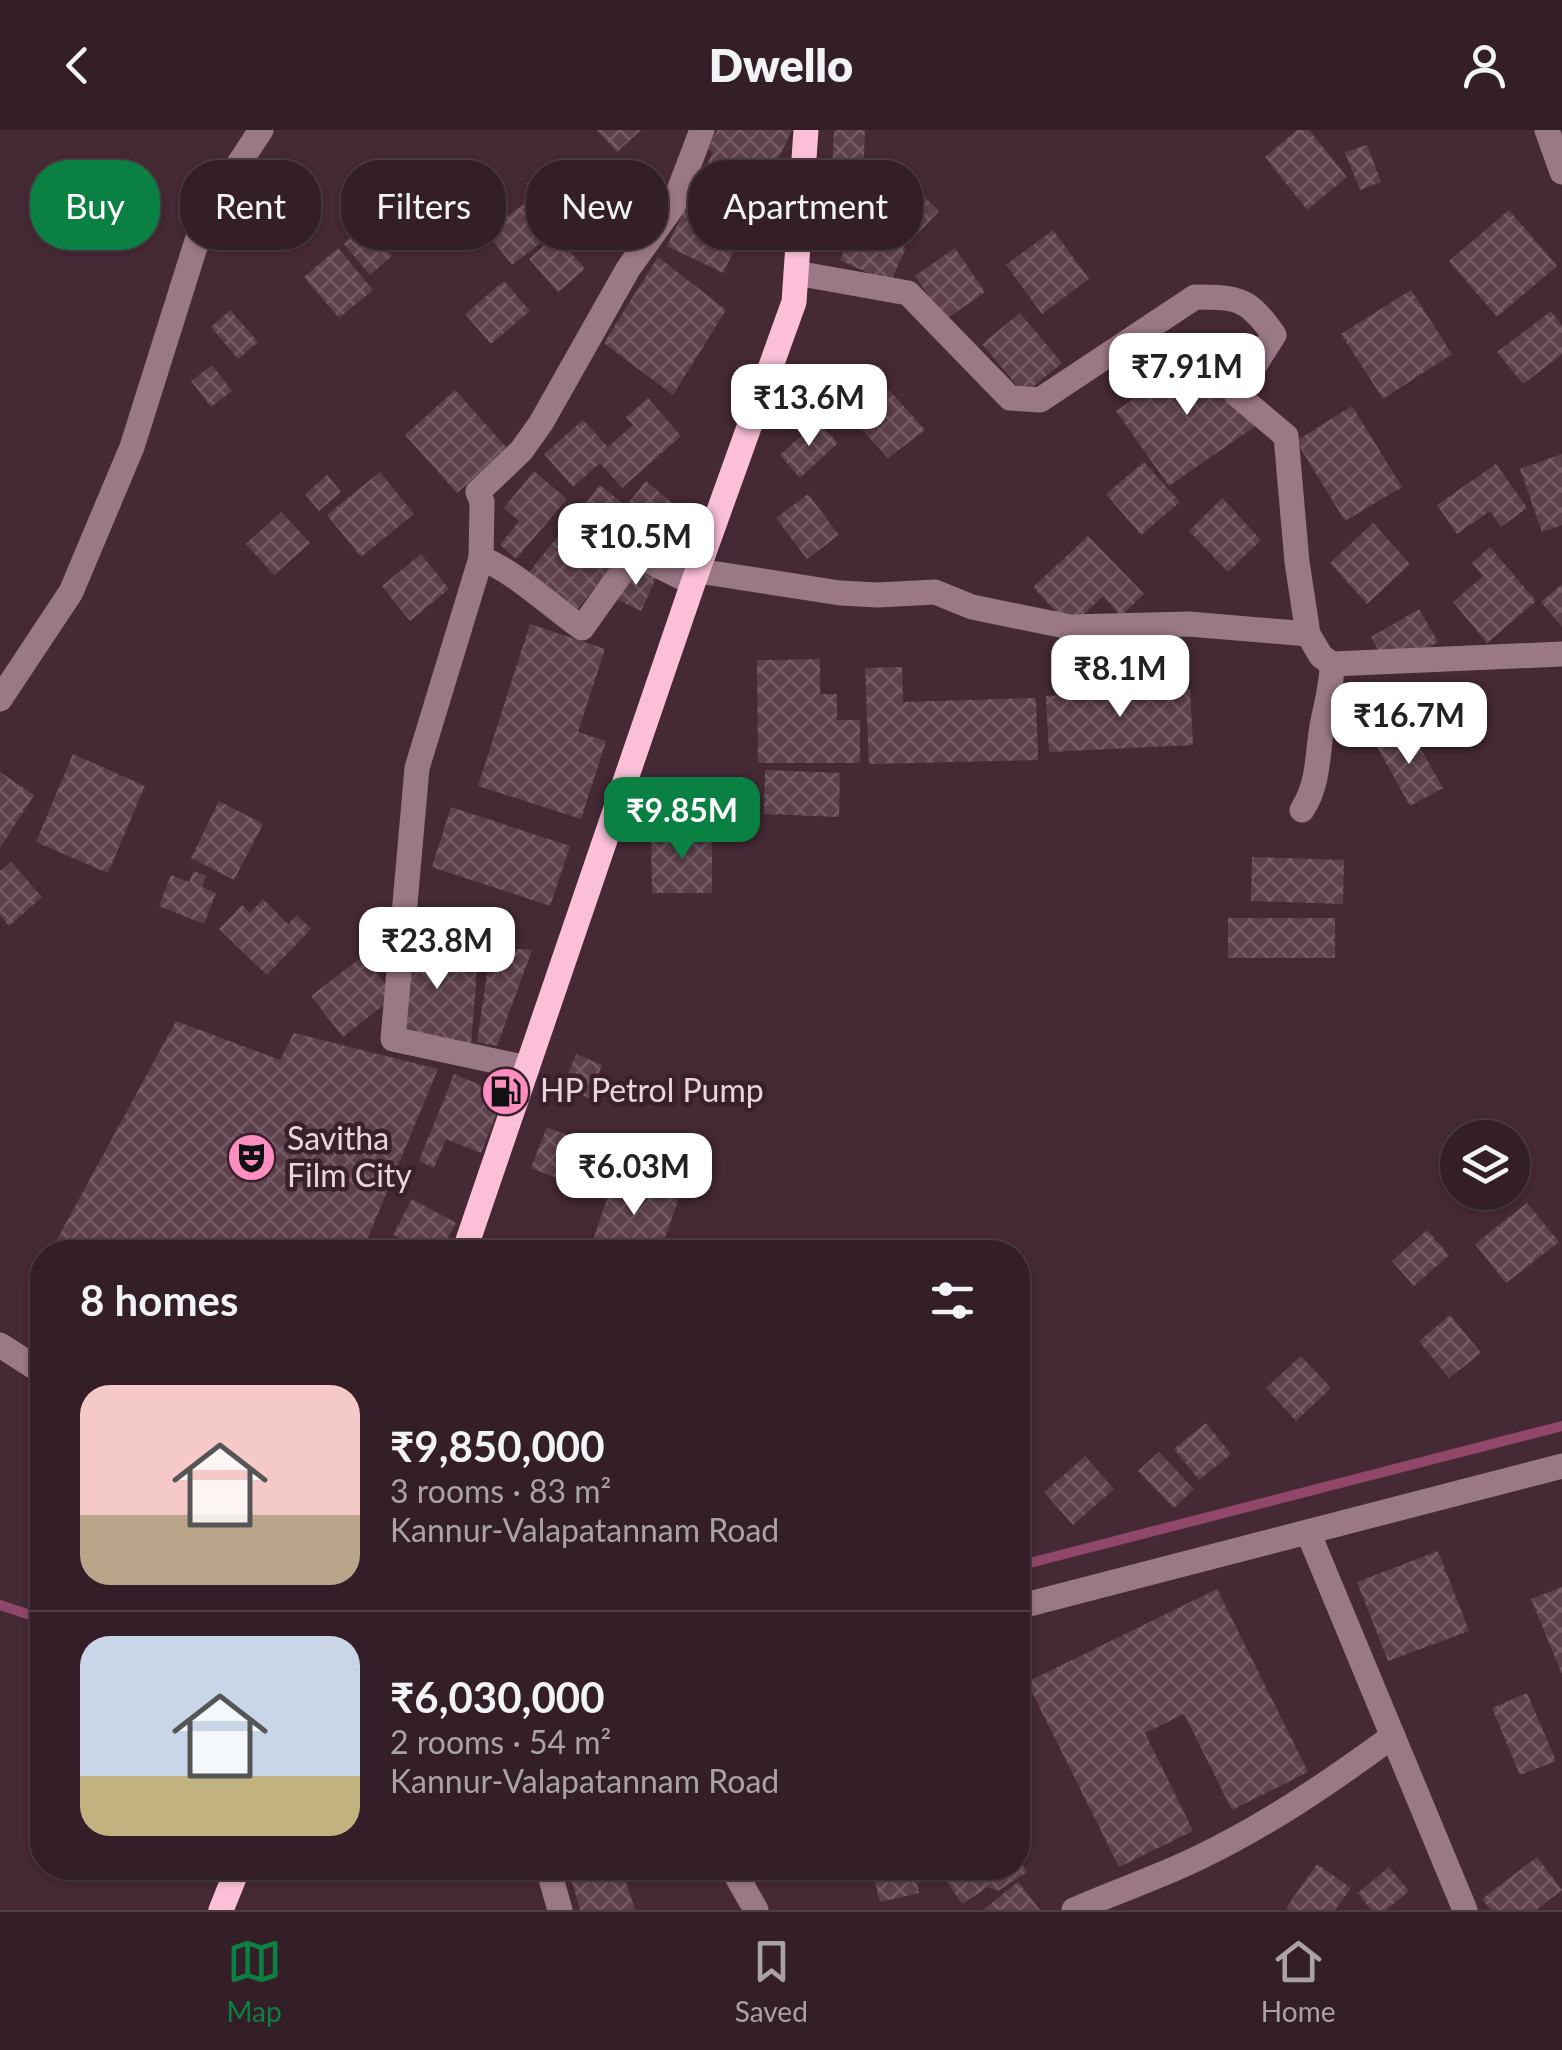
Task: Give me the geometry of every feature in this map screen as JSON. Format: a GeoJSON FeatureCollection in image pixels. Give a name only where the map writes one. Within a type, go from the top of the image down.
{"type":"FeatureCollection","features":[{"type":"Feature","properties":{"kind":"main road"},"geometry":{"type":"LineString","coordinates":[[468,1240],[794,302],[806,130]]}},
{"type":"Feature","properties":{"kind":"main road"},"geometry":{"type":"LineString","coordinates":[[221,1910],[233,1880]]}},
{"type":"Feature","properties":{"kind":"street"},"geometry":{"type":"LineString","coordinates":[[0,699],[71,592],[132,448],[202,228],[261,130]]}},
{"type":"Feature","properties":{"kind":"street"},"geometry":{"type":"LineString","coordinates":[[527,1068],[393,1039],[417,768],[481,558],[482,502],[478,492],[521,451],[541,423],[628,268],[673,206],[702,130]]}},
{"type":"Feature","properties":{"kind":"street"},"geometry":{"type":"LineString","coordinates":[[1548,130],[1562,172]]}},
{"type":"Feature","properties":{"kind":"street"},"geometry":{"type":"LineString","coordinates":[[796,274],[908,293],[1010,398],[1040,400],[1196,298],[1222,297],[1255,308],[1274,336],[1236,394],[1286,436],[1308,634],[1321,656],[1332,664],[1562,654]]}},
{"type":"Feature","properties":{"kind":"street"},"geometry":{"type":"LineString","coordinates":[[481,558],[514,576],[582,628],[630,559],[645,559],[696,577],[840,594],[934,592],[972,607],[1070,627],[1189,624],[1308,634]]}},
{"type":"Feature","properties":{"kind":"street"},"geometry":{"type":"LineString","coordinates":[[1302,810],[1312,795],[1323,720],[1332,689],[1332,664]]}},
{"type":"Feature","properties":{"kind":"street"},"geometry":{"type":"LineString","coordinates":[[0,1345],[30,1364]]}},
{"type":"Feature","properties":{"kind":"street"},"geometry":{"type":"LineString","coordinates":[[1030,1603],[1562,1466]]}},
{"type":"Feature","properties":{"kind":"street"},"geometry":{"type":"LineString","coordinates":[[1308,1532],[1465,1910]]}},
{"type":"Feature","properties":{"kind":"street"},"geometry":{"type":"LineString","coordinates":[[1074,1910],[1195,1860],[1252,1829],[1322,1788],[1393,1736]]}},
{"type":"Feature","properties":{"kind":"street"},"geometry":{"type":"LineString","coordinates":[[551,1880],[560,1910]]}},
{"type":"Feature","properties":{"kind":"street"},"geometry":{"type":"LineString","coordinates":[[739,1880],[756,1910]]}},
{"type":"Feature","properties":{"kind":"building"},"geometry":{"type":"Polygon","coordinates":[[[597,130],[641,130],[617,152],[597,130]]]}},
{"type":"Feature","properties":{"kind":"building"},"geometry":{"type":"Polygon","coordinates":[[[717,130],[792,130],[778,160],[709,160],[713,152],[708,149],[717,130]]]}},
{"type":"Feature","properties":{"kind":"building"},"geometry":{"type":"Polygon","coordinates":[[[834,130],[865,130],[864,160],[833,160],[834,130]]]}},
{"type":"Feature","properties":{"kind":"building"},"geometry":{"type":"Polygon","coordinates":[[[1297,130],[1309,130],[1347,177],[1307,210],[1265,157],[1297,130]]]}},
{"type":"Feature","properties":{"kind":"building"},"geometry":{"type":"Polygon","coordinates":[[[1367,145],[1381,182],[1360,190],[1345,152],[1367,145]]]}},
{"type":"Feature","properties":{"kind":"building"},"geometry":{"type":"Polygon","coordinates":[[[923,196],[939,211],[923,228],[923,196]]]}},
{"type":"Feature","properties":{"kind":"building"},"geometry":{"type":"Polygon","coordinates":[[[526,202],[526,250],[531,250],[512,265],[500,250],[506,250],[506,218],[526,202]]]}},
{"type":"Feature","properties":{"kind":"building"},"geometry":{"type":"Polygon","coordinates":[[[688,203],[688,250],[734,250],[723,273],[668,244],[688,203]]]}},
{"type":"Feature","properties":{"kind":"building"},"geometry":{"type":"Polygon","coordinates":[[[1509,210],[1557,266],[1497,317],[1449,261],[1509,210]]]}},
{"type":"Feature","properties":{"kind":"building"},"geometry":{"type":"Polygon","coordinates":[[[1053,230],[1089,279],[1042,314],[1006,265],[1053,230]]]}},
{"type":"Feature","properties":{"kind":"building"},"geometry":{"type":"Polygon","coordinates":[[[338,248],[373,290],[339,318],[304,277],[338,248]]]}},
{"type":"Feature","properties":{"kind":"building"},"geometry":{"type":"Polygon","coordinates":[[[955,248],[985,292],[945,320],[915,276],[955,248]]]}},
{"type":"Feature","properties":{"kind":"building"},"geometry":{"type":"Polygon","coordinates":[[[349,250],[387,250],[392,256],[370,275],[349,250]]]}},
{"type":"Feature","properties":{"kind":"building"},"geometry":{"type":"Polygon","coordinates":[[[539,250],[569,250],[585,269],[558,292],[529,259],[539,250]]]}},
{"type":"Feature","properties":{"kind":"building"},"geometry":{"type":"Polygon","coordinates":[[[845,250],[905,250],[890,283],[840,260],[845,250]]]}},
{"type":"Feature","properties":{"kind":"building"},"geometry":{"type":"Polygon","coordinates":[[[658,257],[726,310],[673,395],[604,343],[658,257]]]}},
{"type":"Feature","properties":{"kind":"building"},"geometry":{"type":"Polygon","coordinates":[[[504,281],[530,311],[491,344],[465,314],[504,281]]]}},
{"type":"Feature","properties":{"kind":"building"},"geometry":{"type":"Polygon","coordinates":[[[1411,290],[1452,354],[1383,399],[1341,334],[1411,290]]]}},
{"type":"Feature","properties":{"kind":"building"},"geometry":{"type":"Polygon","coordinates":[[[230,310],[258,342],[238,359],[211,327],[230,310]]]}},
{"type":"Feature","properties":{"kind":"building"},"geometry":{"type":"Polygon","coordinates":[[[1551,311],[1562,326],[1562,354],[1523,384],[1497,352],[1551,311]]]}},
{"type":"Feature","properties":{"kind":"building"},"geometry":{"type":"Polygon","coordinates":[[[1020,313],[1062,363],[1024,394],[982,344],[1020,313]]]}},
{"type":"Feature","properties":{"kind":"building"},"geometry":{"type":"Polygon","coordinates":[[[1205,349],[1257,425],[1169,486],[1116,411],[1205,349]]]}},
{"type":"Feature","properties":{"kind":"building"},"geometry":{"type":"Polygon","coordinates":[[[212,365],[232,391],[211,407],[191,381],[212,365]]]}},
{"type":"Feature","properties":{"kind":"building"},"geometry":{"type":"Polygon","coordinates":[[[872,371],[925,430],[888,458],[836,401],[872,371]]]}},
{"type":"Feature","properties":{"kind":"building"},"geometry":{"type":"Polygon","coordinates":[[[455,390],[508,449],[457,493],[405,435],[455,390]]]}},
{"type":"Feature","properties":{"kind":"building"},"geometry":{"type":"Polygon","coordinates":[[[648,398],[681,436],[622,488],[600,463],[573,487],[544,454],[583,420],[608,447],[633,425],[626,417],[648,398]]]}},
{"type":"Feature","properties":{"kind":"building"},"geometry":{"type":"Polygon","coordinates":[[[1352,406],[1402,487],[1345,521],[1296,441],[1352,406]]]}},
{"type":"Feature","properties":{"kind":"building"},"geometry":{"type":"Polygon","coordinates":[[[817,421],[838,443],[800,478],[780,455],[817,421]]]}},
{"type":"Feature","properties":{"kind":"building"},"geometry":{"type":"Polygon","coordinates":[[[1562,454],[1562,525],[1542,532],[1520,469],[1562,454]]]}},
{"type":"Feature","properties":{"kind":"building"},"geometry":{"type":"Polygon","coordinates":[[[1144,462],[1180,502],[1141,535],[1106,494],[1144,462]]]}},
{"type":"Feature","properties":{"kind":"building"},"geometry":{"type":"Polygon","coordinates":[[[1496,464],[1527,508],[1501,527],[1490,511],[1457,534],[1437,505],[1496,464]]]}},
{"type":"Feature","properties":{"kind":"building"},"geometry":{"type":"Polygon","coordinates":[[[534,471],[567,499],[516,559],[500,545],[519,521],[504,508],[534,471]]]}},
{"type":"Feature","properties":{"kind":"building"},"geometry":{"type":"Polygon","coordinates":[[[380,472],[414,514],[361,557],[327,515],[380,472]]]}},
{"type":"Feature","properties":{"kind":"building"},"geometry":{"type":"Polygon","coordinates":[[[327,475],[341,492],[319,511],[305,494],[327,475]]]}},
{"type":"Feature","properties":{"kind":"building"},"geometry":{"type":"Polygon","coordinates":[[[646,481],[684,513],[657,546],[640,532],[577,610],[529,572],[600,485],[626,506],[646,481]]]}},
{"type":"Feature","properties":{"kind":"building"},"geometry":{"type":"Polygon","coordinates":[[[808,494],[839,535],[807,559],[776,518],[808,494]]]}},
{"type":"Feature","properties":{"kind":"building"},"geometry":{"type":"Polygon","coordinates":[[[1222,498],[1261,540],[1228,572],[1189,531],[1222,498]]]}},
{"type":"Feature","properties":{"kind":"building"},"geometry":{"type":"Polygon","coordinates":[[[281,512],[310,543],[274,575],[246,544],[281,512]]]}},
{"type":"Feature","properties":{"kind":"building"},"geometry":{"type":"Polygon","coordinates":[[[1373,523],[1410,564],[1367,604],[1330,563],[1373,523]]]}},
{"type":"Feature","properties":{"kind":"building"},"geometry":{"type":"Polygon","coordinates":[[[1088,536],[1144,594],[1121,616],[1103,596],[1070,627],[1033,587],[1088,536]]]}},
{"type":"Feature","properties":{"kind":"building"},"geometry":{"type":"Polygon","coordinates":[[[1490,547],[1536,601],[1487,643],[1453,602],[1483,576],[1472,563],[1490,547]]]}},
{"type":"Feature","properties":{"kind":"building"},"geometry":{"type":"Polygon","coordinates":[[[421,554],[449,589],[410,621],[382,586],[421,554]]]}},
{"type":"Feature","properties":{"kind":"building"},"geometry":{"type":"Polygon","coordinates":[[[631,566],[656,578],[641,611],[616,599],[631,566]]]}},
{"type":"Feature","properties":{"kind":"building"},"geometry":{"type":"Polygon","coordinates":[[[1562,584],[1562,627],[1541,602],[1562,584]]]}},
{"type":"Feature","properties":{"kind":"building"},"geometry":{"type":"Polygon","coordinates":[[[1419,609],[1438,642],[1390,670],[1371,637],[1419,609]]]}},
{"type":"Feature","properties":{"kind":"building"},"geometry":{"type":"Polygon","coordinates":[[[530,624],[605,649],[578,732],[606,741],[581,819],[478,786],[530,624]]]}},
{"type":"Feature","properties":{"kind":"building"},"geometry":{"type":"Polygon","coordinates":[[[820,659],[820,694],[837,694],[837,720],[860,720],[860,763],[758,763],[757,660],[820,659]]]}},
{"type":"Feature","properties":{"kind":"building"},"geometry":{"type":"Polygon","coordinates":[[[902,667],[903,702],[1036,698],[1038,760],[869,764],[865,668],[902,667]]]}},
{"type":"Feature","properties":{"kind":"building"},"geometry":{"type":"Polygon","coordinates":[[[1190,689],[1193,745],[1049,752],[1046,696],[1190,689]]]}},
{"type":"Feature","properties":{"kind":"building"},"geometry":{"type":"Polygon","coordinates":[[[1408,727],[1443,788],[1410,806],[1376,745],[1408,727]]]}},
{"type":"Feature","properties":{"kind":"building"},"geometry":{"type":"Polygon","coordinates":[[[73,754],[145,786],[108,873],[36,842],[73,754]]]}},
{"type":"Feature","properties":{"kind":"building"},"geometry":{"type":"Polygon","coordinates":[[[765,770],[840,773],[839,817],[764,814],[765,770]]]}},
{"type":"Feature","properties":{"kind":"building"},"geometry":{"type":"Polygon","coordinates":[[[0,772],[34,795],[0,848],[0,772]]]}},
{"type":"Feature","properties":{"kind":"building"},"geometry":{"type":"Polygon","coordinates":[[[219,801],[263,824],[234,880],[191,858],[219,801]]]}},
{"type":"Feature","properties":{"kind":"building"},"geometry":{"type":"Polygon","coordinates":[[[451,807],[570,846],[550,906],[432,867],[451,807]]]}},
{"type":"Feature","properties":{"kind":"building"},"geometry":{"type":"Polygon","coordinates":[[[651,830],[712,831],[712,893],[652,893],[651,830]]]}},
{"type":"Feature","properties":{"kind":"building"},"geometry":{"type":"Polygon","coordinates":[[[1252,857],[1344,860],[1343,904],[1251,901],[1252,857]]]}},
{"type":"Feature","properties":{"kind":"building"},"geometry":{"type":"Polygon","coordinates":[[[11,862],[42,897],[9,926],[0,915],[0,871],[11,862]]]}},
{"type":"Feature","properties":{"kind":"building"},"geometry":{"type":"Polygon","coordinates":[[[194,871],[206,876],[202,887],[216,893],[204,924],[159,906],[171,875],[189,882],[194,871]]]}},
{"type":"Feature","properties":{"kind":"building"},"geometry":{"type":"Polygon","coordinates":[[[263,899],[288,924],[297,915],[311,929],[267,975],[219,929],[242,905],[250,913],[263,899]]]}},
{"type":"Feature","properties":{"kind":"building"},"geometry":{"type":"Polygon","coordinates":[[[1228,918],[1335,918],[1335,958],[1228,958],[1228,918]]]}},
{"type":"Feature","properties":{"kind":"building"},"geometry":{"type":"Polygon","coordinates":[[[404,939],[479,946],[471,1044],[396,1038],[404,939]]]}},
{"type":"Feature","properties":{"kind":"building"},"geometry":{"type":"Polygon","coordinates":[[[491,947],[532,950],[497,1046],[477,1042],[491,947]]]}},
{"type":"Feature","properties":{"kind":"building"},"geometry":{"type":"Polygon","coordinates":[[[363,956],[395,996],[343,1037],[311,996],[363,956]]]}},
{"type":"Feature","properties":{"kind":"building","name":"Savitha Film City"},"geometry":{"type":"Polygon","coordinates":[[[176,1021],[280,1060],[294,1033],[438,1069],[367,1240],[57,1240],[176,1021]]]}},
{"type":"Feature","properties":{"kind":"building"},"geometry":{"type":"Polygon","coordinates":[[[576,1054],[602,1065],[589,1098],[563,1087],[576,1054]]]}},
{"type":"Feature","properties":{"kind":"building"},"geometry":{"type":"Polygon","coordinates":[[[454,1074],[504,1095],[481,1153],[446,1139],[434,1168],[419,1161],[454,1074]]]}},
{"type":"Feature","properties":{"kind":"building"},"geometry":{"type":"Polygon","coordinates":[[[547,1127],[578,1140],[562,1180],[531,1168],[547,1127]]]}},
{"type":"Feature","properties":{"kind":"building"},"geometry":{"type":"Polygon","coordinates":[[[616,1173],[680,1195],[664,1240],[593,1240],[616,1173]]]}},
{"type":"Feature","properties":{"kind":"building"},"geometry":{"type":"Polygon","coordinates":[[[412,1199],[456,1223],[447,1240],[402,1240],[393,1235],[412,1199]]]}},
{"type":"Feature","properties":{"kind":"building"},"geometry":{"type":"Polygon","coordinates":[[[1530,1207],[1559,1242],[1506,1283],[1475,1244],[1518,1210],[1530,1210],[1530,1207]]]}},
{"type":"Feature","properties":{"kind":"building"},"geometry":{"type":"Polygon","coordinates":[[[1427,1230],[1449,1255],[1414,1286],[1392,1261],[1427,1230]]]}},
{"type":"Feature","properties":{"kind":"building"},"geometry":{"type":"Polygon","coordinates":[[[1450,1315],[1481,1353],[1449,1378],[1419,1341],[1450,1315]]]}},
{"type":"Feature","properties":{"kind":"building"},"geometry":{"type":"Polygon","coordinates":[[[1301,1356],[1331,1388],[1296,1421],[1266,1388],[1301,1356]]]}},
{"type":"Feature","properties":{"kind":"building"},"geometry":{"type":"Polygon","coordinates":[[[1206,1423],[1231,1454],[1199,1480],[1174,1449],[1206,1423]]]}},
{"type":"Feature","properties":{"kind":"building"},"geometry":{"type":"Polygon","coordinates":[[[1159,1452],[1194,1489],[1174,1508],[1138,1471],[1159,1452]]]}},
{"type":"Feature","properties":{"kind":"building"},"geometry":{"type":"Polygon","coordinates":[[[1085,1456],[1114,1489],[1073,1525],[1044,1492],[1085,1456]]]}},
{"type":"Feature","properties":{"kind":"building"},"geometry":{"type":"Polygon","coordinates":[[[1438,1551],[1469,1631],[1388,1661],[1357,1582],[1438,1551]]]}},
{"type":"Feature","properties":{"kind":"building"},"geometry":{"type":"Polygon","coordinates":[[[1562,1587],[1562,1674],[1531,1599],[1562,1587]]]}},
{"type":"Feature","properties":{"kind":"building"},"geometry":{"type":"Polygon","coordinates":[[[1217,1589],[1308,1772],[1232,1810],[1184,1714],[1145,1733],[1193,1831],[1119,1867],[1030,1688],[1030,1681],[1217,1589]]]}},
{"type":"Feature","properties":{"kind":"building"},"geometry":{"type":"Polygon","coordinates":[[[1527,1693],[1556,1761],[1520,1775],[1492,1708],[1527,1693]]]}},
{"type":"Feature","properties":{"kind":"building"},"geometry":{"type":"Polygon","coordinates":[[[1537,1857],[1562,1890],[1536,1910],[1491,1910],[1482,1899],[1537,1857]]]}},
{"type":"Feature","properties":{"kind":"building"},"geometry":{"type":"Polygon","coordinates":[[[1317,1864],[1351,1888],[1335,1910],[1289,1910],[1286,1908],[1317,1864]]]}},
{"type":"Feature","properties":{"kind":"building"},"geometry":{"type":"Polygon","coordinates":[[[1389,1867],[1409,1891],[1386,1910],[1371,1910],[1358,1893],[1389,1867]]]}},
{"type":"Feature","properties":{"kind":"building"},"geometry":{"type":"Polygon","coordinates":[[[571,1880],[626,1880],[635,1910],[580,1910],[571,1880]]]}},
{"type":"Feature","properties":{"kind":"building"},"geometry":{"type":"Polygon","coordinates":[[[875,1880],[928,1880],[917,1883],[919,1893],[880,1902],[875,1880]]]}},
{"type":"Feature","properties":{"kind":"building"},"geometry":{"type":"Polygon","coordinates":[[[946,1880],[1015,1880],[998,1891],[988,1887],[962,1904],[946,1880]]]}},
{"type":"Feature","properties":{"kind":"building"},"geometry":{"type":"Polygon","coordinates":[[[1018,1882],[1040,1910],[983,1910],[1018,1882]]]}},
{"type":"Feature","properties":{"kind":"waterway"},"geometry":{"type":"LineString","coordinates":[[1030,1563],[1562,1426]]}},
{"type":"Feature","properties":{"kind":"waterway"},"geometry":{"type":"LineString","coordinates":[[0,1605],[30,1615]]}},
{"type":"Feature","properties":{"kind":"place","name":"HP Petrol Pump"},"geometry":{"type":"Point","coordinates":[505,1091]}},
{"type":"Feature","properties":{"kind":"place","name":"Savitha Film City"},"geometry":{"type":"Point","coordinates":[252,1157]}}]}
